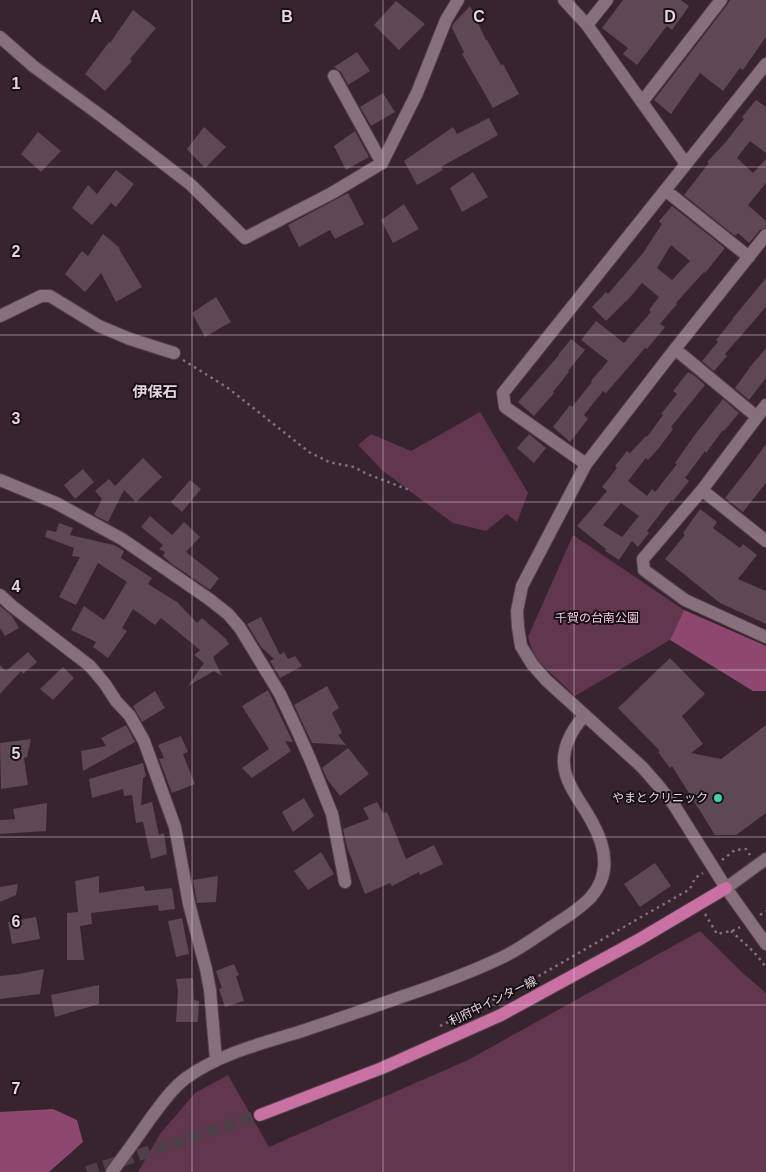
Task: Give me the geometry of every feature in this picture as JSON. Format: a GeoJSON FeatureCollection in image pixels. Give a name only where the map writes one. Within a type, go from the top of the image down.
{"type":"FeatureCollection","features":[{"type":"Feature","properties":{"kind":"main road","name":"利府中インター線"},"geometry":{"type":"LineString","coordinates":[[260,1115],[382,1068],[500,1015],[640,940],[726,888]]}},
{"type":"Feature","properties":{"kind":"street"},"geometry":{"type":"LineString","coordinates":[[0,37],[33,66],[190,184],[246,238],[332,193],[382,163],[417,93],[446,20],[458,0]]}},
{"type":"Feature","properties":{"kind":"street"},"geometry":{"type":"LineString","coordinates":[[564,0],[587,25],[686,164]]}},
{"type":"Feature","properties":{"kind":"street"},"geometry":{"type":"LineString","coordinates":[[587,25],[607,0]]}},
{"type":"Feature","properties":{"kind":"street"},"geometry":{"type":"LineString","coordinates":[[642,102],[721,0]]}},
{"type":"Feature","properties":{"kind":"street"},"geometry":{"type":"LineString","coordinates":[[586,464],[505,407],[503,393],[766,64]]}},
{"type":"Feature","properties":{"kind":"street"},"geometry":{"type":"LineString","coordinates":[[334,76],[382,163]]}},
{"type":"Feature","properties":{"kind":"street"},"geometry":{"type":"LineString","coordinates":[[665,190],[749,257]]}},
{"type":"Feature","properties":{"kind":"street"},"geometry":{"type":"LineString","coordinates":[[766,235],[586,464],[522,586],[517,611],[522,646],[532,664],[546,680],[642,767],[657,784],[674,805],[726,888],[766,944]]}},
{"type":"Feature","properties":{"kind":"street"},"geometry":{"type":"LineString","coordinates":[[0,316],[41,296],[50,296],[99,326],[130,339],[174,353]]}},
{"type":"Feature","properties":{"kind":"street"},"geometry":{"type":"LineString","coordinates":[[675,349],[757,417]]}},
{"type":"Feature","properties":{"kind":"street"},"geometry":{"type":"LineString","coordinates":[[766,405],[702,490],[643,559],[644,570],[685,600],[766,637]]}},
{"type":"Feature","properties":{"kind":"street"},"geometry":{"type":"LineString","coordinates":[[0,480],[56,503],[122,539],[228,614],[240,628],[280,694],[298,730],[332,814],[345,882]]}},
{"type":"Feature","properties":{"kind":"street"},"geometry":{"type":"LineString","coordinates":[[702,490],[766,540]]}},
{"type":"Feature","properties":{"kind":"street"},"geometry":{"type":"LineString","coordinates":[[0,595],[90,666],[130,716],[144,741],[175,827],[189,904],[210,990],[216,1060]]}},
{"type":"Feature","properties":{"kind":"street"},"geometry":{"type":"LineString","coordinates":[[112,1172],[169,1094],[183,1080],[199,1069],[216,1060],[335,1021],[445,982],[475,969],[506,955],[537,937],[570,915],[590,897],[601,880],[605,866],[604,851],[592,821],[570,788],[565,773],[564,759],[567,742],[577,723],[585,716]]}},
{"type":"Feature","properties":{"kind":"street"},"geometry":{"type":"LineString","coordinates":[[726,888],[766,859]]}},
{"type":"Feature","properties":{"kind":"path"},"geometry":{"type":"LineString","coordinates":[[174,353],[203,374],[228,388],[309,452],[329,462],[354,467],[412,491]]}},
{"type":"Feature","properties":{"kind":"path"},"geometry":{"type":"LineString","coordinates":[[729,855],[735,850],[746,849],[750,855]]}},
{"type":"Feature","properties":{"kind":"path"},"geometry":{"type":"LineString","coordinates":[[434,1029],[524,985],[690,889],[695,878],[702,874]]}},
{"type":"Feature","properties":{"kind":"path"},"geometry":{"type":"LineString","coordinates":[[760,915],[766,911]]}},
{"type":"Feature","properties":{"kind":"path"},"geometry":{"type":"LineString","coordinates":[[706,916],[717,934],[743,926]]}},
{"type":"Feature","properties":{"kind":"path"},"geometry":{"type":"LineString","coordinates":[[731,931],[754,952],[766,967]]}},
{"type":"Feature","properties":{"kind":"green space"},"geometry":{"type":"Polygon","coordinates":[[[480,412],[528,493],[517,522],[507,514],[486,531],[453,523],[382,470],[358,445],[371,434],[411,451],[480,412]]]}},
{"type":"Feature","properties":{"kind":"green space","name":"千賀の台南公園"},"geometry":{"type":"Polygon","coordinates":[[[573,535],[684,610],[670,640],[575,696],[535,658],[528,637],[573,535]]]}},
{"type":"Feature","properties":{"kind":"green space"},"geometry":{"type":"Polygon","coordinates":[[[700,931],[766,993],[766,1172],[138,1172],[160,1134],[195,1093],[228,1075],[269,1147],[468,1060],[700,931]]]}},
{"type":"Feature","properties":{"kind":"shaded area"},"geometry":{"type":"Polygon","coordinates":[[[684,610],[766,646],[766,691],[753,691],[670,640],[684,610]]]}},
{"type":"Feature","properties":{"kind":"shaded area"},"geometry":{"type":"Polygon","coordinates":[[[53,1109],[77,1120],[83,1142],[49,1172],[0,1172],[0,1112],[53,1109]]]}},
{"type":"Feature","properties":{"kind":"building"},"geometry":{"type":"Polygon","coordinates":[[[623,0],[681,0],[689,6],[672,30],[667,26],[637,65],[623,54],[628,48],[602,28],[623,0]]]}},
{"type":"Feature","properties":{"kind":"building"},"geometry":{"type":"Polygon","coordinates":[[[730,0],[766,0],[766,37],[743,70],[740,68],[723,91],[700,73],[671,114],[654,100],[730,0]]]}},
{"type":"Feature","properties":{"kind":"building"},"geometry":{"type":"Polygon","coordinates":[[[396,1],[425,24],[399,50],[374,25],[396,1]]]}},
{"type":"Feature","properties":{"kind":"building"},"geometry":{"type":"Polygon","coordinates":[[[470,6],[486,40],[501,65],[503,64],[519,94],[493,108],[462,54],[464,52],[452,28],[453,24],[470,6]]]}},
{"type":"Feature","properties":{"kind":"building"},"geometry":{"type":"Polygon","coordinates":[[[133,10],[156,28],[130,59],[132,61],[105,91],[85,74],[133,10]]]}},
{"type":"Feature","properties":{"kind":"building"},"geometry":{"type":"Polygon","coordinates":[[[357,52],[370,71],[348,85],[341,72],[334,67],[357,52]]]}},
{"type":"Feature","properties":{"kind":"building"},"geometry":{"type":"Polygon","coordinates":[[[383,93],[395,112],[371,126],[360,107],[383,93]]]}},
{"type":"Feature","properties":{"kind":"building"},"geometry":{"type":"Polygon","coordinates":[[[756,100],[766,107],[766,153],[750,141],[737,158],[753,173],[766,159],[766,183],[748,205],[766,221],[766,227],[760,230],[749,243],[738,233],[735,236],[684,195],[709,163],[707,162],[744,119],[742,117],[756,100]]]}},
{"type":"Feature","properties":{"kind":"building"},"geometry":{"type":"Polygon","coordinates":[[[489,118],[498,135],[441,167],[443,170],[417,185],[404,161],[453,127],[457,134],[489,118]]]}},
{"type":"Feature","properties":{"kind":"building"},"geometry":{"type":"Polygon","coordinates":[[[204,127],[226,147],[205,168],[187,149],[204,127]]]}},
{"type":"Feature","properties":{"kind":"building"},"geometry":{"type":"Polygon","coordinates":[[[355,131],[369,157],[346,170],[334,146],[355,131]]]}},
{"type":"Feature","properties":{"kind":"building"},"geometry":{"type":"Polygon","coordinates":[[[38,132],[61,151],[41,172],[21,154],[38,132]]]}},
{"type":"Feature","properties":{"kind":"building"},"geometry":{"type":"Polygon","coordinates":[[[116,170],[134,184],[116,207],[111,203],[92,225],[72,208],[88,185],[97,194],[116,170]]]}},
{"type":"Feature","properties":{"kind":"building"},"geometry":{"type":"Polygon","coordinates":[[[473,172],[488,197],[462,212],[450,188],[473,172]]]}},
{"type":"Feature","properties":{"kind":"building"},"geometry":{"type":"Polygon","coordinates":[[[348,193],[364,224],[335,239],[330,230],[299,247],[288,225],[348,193]]]}},
{"type":"Feature","properties":{"kind":"building"},"geometry":{"type":"Polygon","coordinates":[[[404,204],[419,229],[393,243],[381,220],[404,204]]]}},
{"type":"Feature","properties":{"kind":"building"},"geometry":{"type":"Polygon","coordinates":[[[672,206],[725,248],[705,273],[676,303],[660,324],[665,327],[647,349],[645,348],[606,393],[603,391],[584,415],[588,419],[570,442],[553,427],[570,405],[572,407],[608,361],[581,340],[596,321],[624,343],[651,312],[649,310],[659,297],[642,283],[606,321],[592,307],[606,292],[608,294],[643,253],[662,224],[659,221],[672,206]],[[671,245],[657,268],[672,280],[690,261],[671,245]]]}},
{"type":"Feature","properties":{"kind":"building"},"geometry":{"type":"Polygon","coordinates":[[[103,234],[120,248],[142,287],[116,302],[101,273],[85,292],[65,274],[82,251],[88,256],[103,234]]]}},
{"type":"Feature","properties":{"kind":"building"},"geometry":{"type":"Polygon","coordinates":[[[766,278],[766,307],[725,354],[727,356],[714,371],[702,361],[718,342],[716,340],[732,319],[766,278]]]}},
{"type":"Feature","properties":{"kind":"building"},"geometry":{"type":"Polygon","coordinates":[[[216,297],[231,322],[205,337],[192,313],[216,297]]]}},
{"type":"Feature","properties":{"kind":"building"},"geometry":{"type":"Polygon","coordinates":[[[571,339],[585,350],[568,371],[554,393],[534,416],[518,402],[571,339]]]}},
{"type":"Feature","properties":{"kind":"building"},"geometry":{"type":"Polygon","coordinates":[[[766,348],[766,378],[749,400],[735,388],[766,348]]]}},
{"type":"Feature","properties":{"kind":"building"},"geometry":{"type":"Polygon","coordinates":[[[688,372],[705,385],[671,427],[673,429],[659,448],[648,460],[646,458],[628,481],[647,496],[652,489],[655,492],[677,464],[675,463],[694,436],[723,399],[739,413],[723,430],[706,453],[705,451],[685,478],[689,481],[673,501],[671,500],[647,531],[649,533],[638,547],[632,541],[619,560],[605,551],[606,549],[577,526],[607,491],[602,487],[617,468],[615,466],[627,451],[630,453],[647,437],[663,415],[661,414],[677,394],[673,391],[688,372]],[[621,503],[603,525],[622,537],[639,516],[621,503]]]}},
{"type":"Feature","properties":{"kind":"building"},"geometry":{"type":"Polygon","coordinates":[[[529,434],[546,448],[534,463],[517,448],[529,434]]]}},
{"type":"Feature","properties":{"kind":"building"},"geometry":{"type":"Polygon","coordinates":[[[766,444],[766,483],[743,512],[725,498],[766,444]]]}},
{"type":"Feature","properties":{"kind":"building"},"geometry":{"type":"Polygon","coordinates":[[[143,458],[162,477],[136,502],[124,490],[108,522],[94,515],[102,499],[95,491],[109,479],[115,486],[143,458]]]}},
{"type":"Feature","properties":{"kind":"building"},"geometry":{"type":"Polygon","coordinates":[[[83,469],[94,482],[75,499],[64,485],[83,469]]]}},
{"type":"Feature","properties":{"kind":"building"},"geometry":{"type":"Polygon","coordinates":[[[190,480],[201,489],[182,512],[171,502],[190,480]]]}},
{"type":"Feature","properties":{"kind":"building"},"geometry":{"type":"Polygon","coordinates":[[[700,509],[717,522],[713,528],[740,548],[743,544],[757,555],[738,579],[766,591],[766,624],[720,603],[665,559],[685,535],[683,533],[700,509]]]}},
{"type":"Feature","properties":{"kind":"building"},"geometry":{"type":"Polygon","coordinates":[[[150,516],[172,535],[184,522],[200,537],[186,552],[219,578],[210,590],[163,556],[165,552],[159,549],[163,545],[141,527],[150,516]]]}},
{"type":"Feature","properties":{"kind":"building"},"geometry":{"type":"Polygon","coordinates":[[[59,523],[73,528],[70,535],[114,545],[124,551],[121,558],[152,578],[148,584],[177,602],[197,623],[202,618],[225,638],[229,644],[213,657],[222,676],[214,671],[188,686],[204,663],[194,655],[200,650],[161,618],[155,625],[133,609],[122,628],[127,631],[108,658],[93,647],[96,642],[71,630],[84,606],[104,620],[127,582],[98,563],[76,605],[59,597],[80,557],[72,556],[74,548],[45,537],[47,530],[56,532],[59,523]]]}},
{"type":"Feature","properties":{"kind":"building"},"geometry":{"type":"Polygon","coordinates":[[[0,606],[12,616],[19,628],[5,636],[0,628],[0,606]]]}},
{"type":"Feature","properties":{"kind":"building"},"geometry":{"type":"Polygon","coordinates":[[[261,617],[280,655],[284,652],[288,659],[295,656],[302,666],[280,678],[270,661],[274,659],[261,647],[247,624],[261,617]]]}},
{"type":"Feature","properties":{"kind":"building"},"geometry":{"type":"Polygon","coordinates":[[[28,652],[37,662],[23,674],[21,671],[0,694],[0,665],[6,671],[28,652]]]}},
{"type":"Feature","properties":{"kind":"building"},"geometry":{"type":"Polygon","coordinates":[[[670,658],[705,694],[682,716],[703,744],[691,753],[721,759],[766,725],[766,813],[736,835],[715,835],[672,766],[670,768],[658,752],[660,751],[618,708],[670,658]]]}},
{"type":"Feature","properties":{"kind":"building"},"geometry":{"type":"Polygon","coordinates":[[[63,667],[74,678],[53,700],[40,689],[63,667]]]}},
{"type":"Feature","properties":{"kind":"building"},"geometry":{"type":"Polygon","coordinates":[[[327,686],[339,708],[332,713],[342,733],[338,735],[346,745],[312,743],[294,705],[327,686]]]}},
{"type":"Feature","properties":{"kind":"building"},"geometry":{"type":"Polygon","coordinates":[[[268,690],[293,742],[285,741],[291,751],[252,778],[242,768],[269,749],[242,706],[268,690]]]}},
{"type":"Feature","properties":{"kind":"building"},"geometry":{"type":"Polygon","coordinates":[[[155,691],[165,708],[142,722],[133,706],[155,691]]]}},
{"type":"Feature","properties":{"kind":"building"},"geometry":{"type":"Polygon","coordinates":[[[126,725],[135,742],[83,771],[81,751],[106,746],[101,738],[126,725]]]}},
{"type":"Feature","properties":{"kind":"building"},"geometry":{"type":"Polygon","coordinates":[[[181,736],[188,752],[183,754],[195,784],[172,793],[159,759],[164,758],[158,745],[181,736]]]}},
{"type":"Feature","properties":{"kind":"building"},"geometry":{"type":"Polygon","coordinates":[[[31,739],[27,757],[24,758],[28,785],[1,789],[0,743],[31,739]]]}},
{"type":"Feature","properties":{"kind":"building"},"geometry":{"type":"Polygon","coordinates":[[[348,748],[369,774],[340,796],[327,779],[322,768],[348,748]]]}},
{"type":"Feature","properties":{"kind":"building"},"geometry":{"type":"Polygon","coordinates":[[[143,763],[146,776],[143,778],[141,805],[152,802],[159,835],[164,833],[167,854],[151,859],[143,822],[136,823],[132,795],[124,796],[123,789],[92,798],[89,779],[143,763]]]}},
{"type":"Feature","properties":{"kind":"building"},"geometry":{"type":"Polygon","coordinates":[[[304,798],[314,816],[293,832],[282,812],[304,798]]]}},
{"type":"Feature","properties":{"kind":"building"},"geometry":{"type":"Polygon","coordinates":[[[377,802],[383,813],[387,812],[406,859],[434,845],[443,864],[420,875],[419,872],[392,886],[390,883],[365,894],[347,847],[343,829],[369,819],[363,808],[377,802]]]}},
{"type":"Feature","properties":{"kind":"building"},"geometry":{"type":"Polygon","coordinates":[[[47,803],[46,831],[0,834],[0,820],[15,819],[13,809],[47,803]]]}},
{"type":"Feature","properties":{"kind":"building"},"geometry":{"type":"Polygon","coordinates":[[[321,852],[334,874],[308,890],[294,871],[321,852]]]}},
{"type":"Feature","properties":{"kind":"building"},"geometry":{"type":"Polygon","coordinates":[[[655,863],[671,886],[640,907],[624,884],[655,863]]]}},
{"type":"Feature","properties":{"kind":"building"},"geometry":{"type":"Polygon","coordinates":[[[99,876],[99,893],[144,886],[145,891],[172,888],[175,909],[159,911],[158,905],[91,913],[92,924],[80,926],[84,960],[67,960],[67,913],[78,912],[75,881],[99,876]]]}},
{"type":"Feature","properties":{"kind":"building"},"geometry":{"type":"Polygon","coordinates":[[[218,876],[216,902],[197,903],[193,880],[218,876]]]}},
{"type":"Feature","properties":{"kind":"building"},"geometry":{"type":"Polygon","coordinates":[[[18,884],[16,895],[0,902],[0,887],[18,884]]]}},
{"type":"Feature","properties":{"kind":"building"},"geometry":{"type":"Polygon","coordinates":[[[36,917],[40,939],[12,944],[8,922],[36,917]]]}},
{"type":"Feature","properties":{"kind":"building"},"geometry":{"type":"Polygon","coordinates":[[[182,918],[189,954],[176,957],[168,921],[182,918]]]}},
{"type":"Feature","properties":{"kind":"building"},"geometry":{"type":"Polygon","coordinates":[[[234,964],[239,975],[236,976],[244,1001],[225,1007],[219,989],[222,988],[216,971],[234,964]]]}},
{"type":"Feature","properties":{"kind":"building"},"geometry":{"type":"Polygon","coordinates":[[[44,969],[40,994],[0,999],[0,976],[44,969]]]}},
{"type":"Feature","properties":{"kind":"building"},"geometry":{"type":"Polygon","coordinates":[[[193,978],[194,1000],[199,1001],[198,1022],[176,1022],[178,991],[176,979],[193,978]]]}},
{"type":"Feature","properties":{"kind":"building"},"geometry":{"type":"Polygon","coordinates":[[[99,985],[99,1004],[55,1017],[51,995],[99,985]]]}},
{"type":"Feature","properties":{"kind":"tunnel"},"geometry":{"type":"LineString","coordinates":[[87,1172],[260,1115]]}},
{"type":"Feature","properties":{"kind":"place","name":"やまとクリニック"},"geometry":{"type":"Point","coordinates":[718,798]}},
{"type":"Feature","properties":{"kind":"district","name":"伊保石"},"geometry":{"type":"Point","coordinates":[155,392]}}]}
